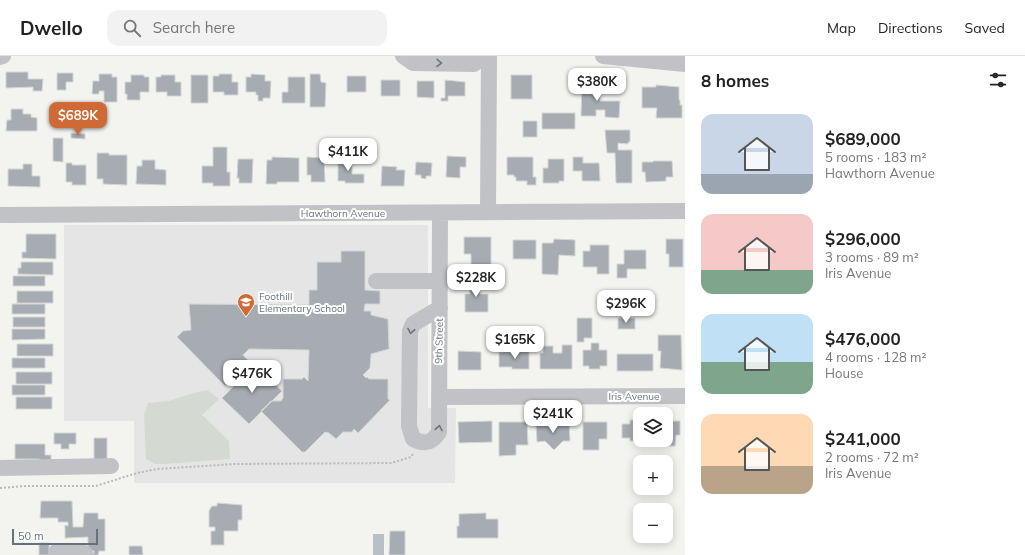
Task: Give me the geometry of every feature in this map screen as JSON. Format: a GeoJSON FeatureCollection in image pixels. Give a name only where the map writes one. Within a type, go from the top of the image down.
{"type":"FeatureCollection","features":[{"type":"Feature","properties":{"kind":"street"},"geometry":{"type":"LineString","coordinates":[[402,56],[413,63],[474,64],[483,56]]}},
{"type":"Feature","properties":{"kind":"street"},"geometry":{"type":"LineString","coordinates":[[488,212],[489,56]]}},
{"type":"Feature","properties":{"kind":"street"},"geometry":{"type":"LineString","coordinates":[[603,56],[685,64]]}},
{"type":"Feature","properties":{"kind":"street","name":"Hawthorn Avenue"},"geometry":{"type":"LineString","coordinates":[[0,215],[440,214],[488,212],[685,211]]}},
{"type":"Feature","properties":{"kind":"street","name":"9th Street"},"geometry":{"type":"LineString","coordinates":[[420,443],[435,439],[439,432],[440,214]]}},
{"type":"Feature","properties":{"kind":"street"},"geometry":{"type":"LineString","coordinates":[[376,281],[440,281]]}},
{"type":"Feature","properties":{"kind":"street"},"geometry":{"type":"LineString","coordinates":[[420,443],[413,439],[409,426],[410,331],[413,324],[440,308]]}},
{"type":"Feature","properties":{"kind":"street","name":"Iris Avenue"},"geometry":{"type":"LineString","coordinates":[[439,397],[685,396]]}},
{"type":"Feature","properties":{"kind":"street"},"geometry":{"type":"LineString","coordinates":[[0,468],[111,466]]}},
{"type":"Feature","properties":{"kind":"street"},"geometry":{"type":"LineString","coordinates":[[56,555],[56,552],[85,553]]}},
{"type":"Feature","properties":{"kind":"path"},"geometry":{"type":"LineString","coordinates":[[0,488],[26,486],[96,486],[136,473],[158,469],[235,464],[391,463],[411,457],[420,443]]}},
{"type":"Feature","properties":{"kind":"shaded area","name":"Foothill Elementary School"},"geometry":{"type":"Polygon","coordinates":[[[64,225],[428,225],[428,408],[456,408],[455,483],[134,483],[134,421],[64,421],[64,225]]]}},
{"type":"Feature","properties":{"kind":"shaded area"},"geometry":{"type":"Polygon","coordinates":[[[207,390],[219,399],[202,415],[229,441],[230,459],[155,464],[146,459],[144,415],[148,403],[169,401],[207,390]]]}},
{"type":"Feature","properties":{"kind":"shaded area"},"geometry":{"type":"Polygon","coordinates":[[[373,534],[384,534],[384,555],[373,555],[373,534]]]}},
{"type":"Feature","properties":{"kind":"building"},"geometry":{"type":"Polygon","coordinates":[[[6,72],[28,72],[28,79],[43,79],[42,91],[33,91],[33,87],[6,88],[6,72]]]}},
{"type":"Feature","properties":{"kind":"building"},"geometry":{"type":"Polygon","coordinates":[[[57,73],[73,73],[73,82],[66,82],[66,90],[57,90],[57,73]]]}},
{"type":"Feature","properties":{"kind":"building"},"geometry":{"type":"Polygon","coordinates":[[[99,74],[112,74],[112,77],[117,77],[117,102],[104,102],[104,91],[99,91],[99,94],[92,94],[93,81],[99,81],[99,74]]]}},
{"type":"Feature","properties":{"kind":"building"},"geometry":{"type":"Polygon","coordinates":[[[219,74],[232,74],[232,82],[238,82],[238,95],[224,95],[224,92],[213,92],[213,76],[219,76],[219,74]]]}},
{"type":"Feature","properties":{"kind":"building"},"geometry":{"type":"Polygon","coordinates":[[[251,74],[265,75],[265,81],[271,81],[270,98],[263,98],[263,101],[258,101],[258,95],[256,95],[256,92],[246,92],[246,77],[251,77],[251,74]]]}},
{"type":"Feature","properties":{"kind":"building"},"geometry":{"type":"Polygon","coordinates":[[[310,74],[320,74],[321,82],[326,83],[325,107],[310,107],[310,74]]]}},
{"type":"Feature","properties":{"kind":"building"},"geometry":{"type":"Polygon","coordinates":[[[131,75],[144,75],[144,77],[149,77],[149,92],[140,92],[140,100],[127,100],[127,94],[125,94],[125,82],[131,82],[131,75]]]}},
{"type":"Feature","properties":{"kind":"building"},"geometry":{"type":"Polygon","coordinates":[[[161,75],[175,75],[175,82],[181,82],[181,96],[167,96],[167,92],[156,92],[156,77],[161,77],[161,75]]]}},
{"type":"Feature","properties":{"kind":"building"},"geometry":{"type":"Polygon","coordinates":[[[191,75],[208,75],[208,103],[191,103],[191,75]]]}},
{"type":"Feature","properties":{"kind":"building"},"geometry":{"type":"Polygon","coordinates":[[[511,75],[532,75],[532,99],[511,99],[511,75]]]}},
{"type":"Feature","properties":{"kind":"building"},"geometry":{"type":"Polygon","coordinates":[[[347,76],[366,76],[366,92],[347,92],[347,76]]]}},
{"type":"Feature","properties":{"kind":"building"},"geometry":{"type":"Polygon","coordinates":[[[288,77],[305,77],[305,103],[282,103],[282,92],[288,92],[288,77]]]}},
{"type":"Feature","properties":{"kind":"building"},"geometry":{"type":"Polygon","coordinates":[[[381,80],[400,80],[400,96],[381,96],[381,80]]]}},
{"type":"Feature","properties":{"kind":"building"},"geometry":{"type":"Polygon","coordinates":[[[445,80],[465,82],[465,96],[448,96],[448,101],[441,101],[441,98],[445,98],[445,80]]]}},
{"type":"Feature","properties":{"kind":"building"},"geometry":{"type":"Polygon","coordinates":[[[417,81],[434,81],[434,98],[417,97],[417,81]]]}},
{"type":"Feature","properties":{"kind":"building"},"geometry":{"type":"Polygon","coordinates":[[[582,82],[600,82],[600,101],[620,101],[619,118],[605,117],[605,110],[596,110],[596,116],[581,116],[582,82]]]}},
{"type":"Feature","properties":{"kind":"building"},"geometry":{"type":"Polygon","coordinates":[[[656,85],[679,87],[679,100],[680,105],[682,105],[682,118],[656,118],[657,108],[642,108],[642,87],[656,87],[656,85]]]}},
{"type":"Feature","properties":{"kind":"building"},"geometry":{"type":"Polygon","coordinates":[[[63,104],[86,104],[86,120],[63,120],[63,104]]]}},
{"type":"Feature","properties":{"kind":"building"},"geometry":{"type":"Polygon","coordinates":[[[11,109],[23,109],[23,114],[31,114],[31,117],[37,118],[37,131],[6,131],[7,120],[11,120],[11,109]]]}},
{"type":"Feature","properties":{"kind":"building"},"geometry":{"type":"Polygon","coordinates":[[[542,113],[575,113],[575,129],[542,129],[542,113]]]}},
{"type":"Feature","properties":{"kind":"building"},"geometry":{"type":"Polygon","coordinates":[[[523,121],[537,121],[537,137],[523,137],[523,121]]]}},
{"type":"Feature","properties":{"kind":"building"},"geometry":{"type":"Polygon","coordinates":[[[605,130],[630,130],[630,142],[628,142],[628,144],[618,143],[618,150],[632,150],[632,183],[616,183],[615,153],[607,153],[605,130]]]}},
{"type":"Feature","properties":{"kind":"building"},"geometry":{"type":"Polygon","coordinates":[[[71,133],[85,134],[85,139],[71,138],[71,133]]]}},
{"type":"Feature","properties":{"kind":"building"},"geometry":{"type":"Polygon","coordinates":[[[53,138],[63,138],[63,162],[53,161],[53,138]]]}},
{"type":"Feature","properties":{"kind":"building"},"geometry":{"type":"Polygon","coordinates":[[[213,147],[227,147],[227,172],[230,172],[230,186],[213,186],[213,183],[202,183],[202,166],[213,166],[213,147]]]}},
{"type":"Feature","properties":{"kind":"building"},"geometry":{"type":"Polygon","coordinates":[[[97,153],[127,155],[127,185],[103,184],[103,179],[97,179],[97,153]]]}},
{"type":"Feature","properties":{"kind":"building"},"geometry":{"type":"Polygon","coordinates":[[[447,156],[466,157],[466,167],[460,167],[460,178],[446,177],[447,156]]]}},
{"type":"Feature","properties":{"kind":"building"},"geometry":{"type":"Polygon","coordinates":[[[272,157],[299,158],[299,182],[277,182],[277,184],[266,184],[267,160],[272,160],[272,157]]]}},
{"type":"Feature","properties":{"kind":"building"},"geometry":{"type":"Polygon","coordinates":[[[307,157],[324,158],[325,182],[311,182],[311,175],[307,175],[307,157]]]}},
{"type":"Feature","properties":{"kind":"building"},"geometry":{"type":"Polygon","coordinates":[[[338,157],[352,157],[352,174],[364,174],[364,183],[345,183],[345,181],[338,181],[338,157]]]}},
{"type":"Feature","properties":{"kind":"building"},"geometry":{"type":"Polygon","coordinates":[[[507,157],[533,157],[533,177],[536,177],[536,185],[527,185],[527,181],[516,181],[516,177],[514,177],[514,175],[507,175],[507,157]]]}},
{"type":"Feature","properties":{"kind":"building"},"geometry":{"type":"Polygon","coordinates":[[[573,157],[583,157],[583,163],[599,163],[600,181],[582,181],[582,171],[573,171],[573,157]]]}},
{"type":"Feature","properties":{"kind":"building"},"geometry":{"type":"Polygon","coordinates":[[[238,159],[253,159],[252,183],[239,183],[239,178],[237,178],[238,159]]]}},
{"type":"Feature","properties":{"kind":"building"},"geometry":{"type":"Polygon","coordinates":[[[548,159],[564,159],[564,181],[559,181],[559,183],[543,183],[543,168],[548,168],[548,159]]]}},
{"type":"Feature","properties":{"kind":"building"},"geometry":{"type":"Polygon","coordinates":[[[142,160],[155,160],[155,169],[166,170],[166,185],[136,184],[137,166],[142,166],[142,160]]]}},
{"type":"Feature","properties":{"kind":"building"},"geometry":{"type":"Polygon","coordinates":[[[672,161],[673,177],[666,177],[666,181],[646,182],[645,172],[642,172],[642,162],[672,161]]]}},
{"type":"Feature","properties":{"kind":"building"},"geometry":{"type":"Polygon","coordinates":[[[416,162],[432,163],[431,176],[426,176],[426,179],[421,178],[421,175],[415,175],[416,162]]]}},
{"type":"Feature","properties":{"kind":"building"},"geometry":{"type":"Polygon","coordinates":[[[66,163],[72,163],[72,165],[86,165],[86,185],[72,185],[72,182],[66,182],[66,163]]]}},
{"type":"Feature","properties":{"kind":"building"},"geometry":{"type":"Polygon","coordinates":[[[23,164],[32,164],[32,176],[40,176],[40,187],[8,186],[8,169],[23,169],[23,164]]]}},
{"type":"Feature","properties":{"kind":"building"},"geometry":{"type":"Polygon","coordinates":[[[382,166],[397,167],[396,170],[405,170],[404,186],[381,186],[382,166]]]}},
{"type":"Feature","properties":{"kind":"building"},"geometry":{"type":"Polygon","coordinates":[[[26,234],[56,234],[56,259],[22,258],[22,252],[26,252],[26,234]]]}},
{"type":"Feature","properties":{"kind":"building"},"geometry":{"type":"Polygon","coordinates":[[[464,237],[491,237],[491,273],[475,272],[475,268],[471,268],[471,254],[464,254],[464,237]]]}},
{"type":"Feature","properties":{"kind":"building"},"geometry":{"type":"Polygon","coordinates":[[[554,239],[575,240],[575,256],[559,255],[558,275],[542,274],[542,243],[553,243],[554,239]]]}},
{"type":"Feature","properties":{"kind":"building"},"geometry":{"type":"Polygon","coordinates":[[[666,239],[683,239],[683,267],[669,267],[669,254],[666,254],[666,239]]]}},
{"type":"Feature","properties":{"kind":"building"},"geometry":{"type":"Polygon","coordinates":[[[513,240],[536,240],[536,259],[513,259],[513,240]]]}},
{"type":"Feature","properties":{"kind":"building"},"geometry":{"type":"Polygon","coordinates":[[[590,245],[609,245],[609,274],[597,274],[597,267],[583,267],[583,251],[590,251],[590,245]]]}},
{"type":"Feature","properties":{"kind":"building"},"geometry":{"type":"Polygon","coordinates":[[[624,250],[646,250],[646,269],[627,269],[627,278],[617,278],[617,264],[624,264],[624,250]]]}},
{"type":"Feature","properties":{"kind":"building"},"geometry":{"type":"Polygon","coordinates":[[[341,251],[365,251],[365,290],[380,291],[380,304],[365,304],[364,311],[371,311],[371,315],[388,319],[389,349],[371,354],[370,368],[363,375],[369,379],[388,379],[388,399],[390,400],[358,433],[354,429],[352,432],[343,432],[336,439],[329,433],[325,432],[305,452],[302,452],[261,411],[271,401],[281,401],[283,398],[283,379],[302,379],[304,377],[308,381],[309,350],[249,349],[243,355],[250,362],[225,386],[177,337],[183,331],[191,330],[189,304],[309,305],[309,290],[317,290],[317,262],[341,262],[341,251]]]}},
{"type":"Feature","properties":{"kind":"building"},"geometry":{"type":"Polygon","coordinates":[[[21,262],[53,262],[53,275],[18,274],[18,268],[21,268],[21,262]]]}},
{"type":"Feature","properties":{"kind":"building"},"geometry":{"type":"Polygon","coordinates":[[[13,276],[45,276],[45,286],[13,286],[13,276]]]}},
{"type":"Feature","properties":{"kind":"building"},"geometry":{"type":"Polygon","coordinates":[[[469,279],[480,279],[480,294],[488,294],[488,312],[465,312],[465,294],[470,294],[469,279]]]}},
{"type":"Feature","properties":{"kind":"building"},"geometry":{"type":"Polygon","coordinates":[[[17,291],[53,291],[53,303],[17,303],[17,291]]]}},
{"type":"Feature","properties":{"kind":"building"},"geometry":{"type":"Polygon","coordinates":[[[12,304],[45,304],[45,314],[12,314],[12,304]]]}},
{"type":"Feature","properties":{"kind":"building"},"geometry":{"type":"Polygon","coordinates":[[[13,317],[45,317],[45,327],[13,327],[13,317]]]}},
{"type":"Feature","properties":{"kind":"building"},"geometry":{"type":"Polygon","coordinates":[[[577,318],[592,318],[592,338],[584,338],[584,342],[577,342],[577,318]]]}},
{"type":"Feature","properties":{"kind":"building"},"geometry":{"type":"Polygon","coordinates":[[[618,318],[635,318],[635,329],[618,329],[618,318]]]}},
{"type":"Feature","properties":{"kind":"building"},"geometry":{"type":"Polygon","coordinates":[[[12,329],[45,329],[45,339],[12,340],[12,329]]]}},
{"type":"Feature","properties":{"kind":"building"},"geometry":{"type":"Polygon","coordinates":[[[658,335],[681,335],[682,370],[660,368],[661,351],[658,351],[658,335]]]}},
{"type":"Feature","properties":{"kind":"building"},"geometry":{"type":"Polygon","coordinates":[[[591,343],[599,343],[599,350],[607,350],[607,366],[600,366],[600,369],[589,369],[589,366],[583,366],[583,350],[591,350],[591,343]]]}},
{"type":"Feature","properties":{"kind":"building"},"geometry":{"type":"Polygon","coordinates":[[[17,344],[53,344],[53,356],[17,356],[17,344]]]}},
{"type":"Feature","properties":{"kind":"building"},"geometry":{"type":"Polygon","coordinates":[[[562,345],[572,345],[572,369],[540,369],[540,353],[543,353],[543,346],[553,346],[553,353],[562,353],[562,345]]]}},
{"type":"Feature","properties":{"kind":"building"},"geometry":{"type":"Polygon","coordinates":[[[458,351],[481,352],[481,370],[458,370],[458,351]]]}},
{"type":"Feature","properties":{"kind":"building"},"geometry":{"type":"Polygon","coordinates":[[[529,351],[529,369],[499,367],[499,352],[529,351]]]}},
{"type":"Feature","properties":{"kind":"building"},"geometry":{"type":"Polygon","coordinates":[[[617,354],[653,354],[653,371],[617,371],[617,354]]]}},
{"type":"Feature","properties":{"kind":"building"},"geometry":{"type":"Polygon","coordinates":[[[12,358],[45,358],[45,368],[12,368],[12,358]]]}},
{"type":"Feature","properties":{"kind":"building"},"geometry":{"type":"Polygon","coordinates":[[[255,365],[282,391],[249,424],[222,398],[255,365]]]}},
{"type":"Feature","properties":{"kind":"building"},"geometry":{"type":"Polygon","coordinates":[[[16,372],[52,372],[52,384],[16,384],[16,372]]]}},
{"type":"Feature","properties":{"kind":"building"},"geometry":{"type":"Polygon","coordinates":[[[12,385],[45,385],[45,395],[12,395],[12,385]]]}},
{"type":"Feature","properties":{"kind":"building"},"geometry":{"type":"Polygon","coordinates":[[[16,397],[52,397],[52,409],[16,409],[16,397]]]}},
{"type":"Feature","properties":{"kind":"building"},"geometry":{"type":"Polygon","coordinates":[[[630,420],[633,420],[633,441],[630,441],[630,438],[622,438],[622,424],[630,424],[630,420]]]}},
{"type":"Feature","properties":{"kind":"building"},"geometry":{"type":"Polygon","coordinates":[[[492,421],[492,442],[459,443],[458,422],[492,421]]]}},
{"type":"Feature","properties":{"kind":"building"},"geometry":{"type":"Polygon","coordinates":[[[673,421],[680,421],[680,435],[676,435],[675,446],[673,446],[673,421]]]}},
{"type":"Feature","properties":{"kind":"building"},"geometry":{"type":"Polygon","coordinates":[[[499,422],[527,422],[528,445],[516,445],[516,455],[499,456],[499,422]]]}},
{"type":"Feature","properties":{"kind":"building"},"geometry":{"type":"Polygon","coordinates":[[[583,422],[607,422],[607,439],[599,439],[599,450],[583,450],[583,422]]]}},
{"type":"Feature","properties":{"kind":"building"},"geometry":{"type":"Polygon","coordinates":[[[569,423],[570,441],[563,441],[554,450],[545,441],[537,442],[536,424],[569,423]]]}},
{"type":"Feature","properties":{"kind":"building"},"geometry":{"type":"Polygon","coordinates":[[[54,433],[76,433],[76,444],[69,444],[69,449],[61,449],[61,444],[54,444],[54,433]]]}},
{"type":"Feature","properties":{"kind":"building"},"geometry":{"type":"Polygon","coordinates":[[[94,438],[107,438],[107,460],[94,460],[94,438]]]}},
{"type":"Feature","properties":{"kind":"building"},"geometry":{"type":"Polygon","coordinates":[[[15,444],[45,444],[45,455],[51,455],[51,464],[39,459],[15,459],[15,444]]]}},
{"type":"Feature","properties":{"kind":"building"},"geometry":{"type":"Polygon","coordinates":[[[41,501],[72,501],[73,527],[83,527],[84,513],[98,513],[98,519],[105,519],[105,551],[99,551],[98,555],[90,555],[90,553],[94,553],[94,551],[88,551],[88,537],[65,538],[65,525],[68,526],[68,522],[58,522],[58,518],[40,518],[41,501]]]}},
{"type":"Feature","properties":{"kind":"building"},"geometry":{"type":"Polygon","coordinates":[[[217,503],[242,505],[242,520],[238,520],[238,531],[224,531],[224,545],[211,545],[211,531],[215,531],[215,527],[209,527],[209,511],[212,506],[217,506],[217,503]]]}},
{"type":"Feature","properties":{"kind":"building"},"geometry":{"type":"Polygon","coordinates":[[[486,513],[486,519],[498,519],[498,538],[457,538],[459,514],[486,513]]]}},
{"type":"Feature","properties":{"kind":"building"},"geometry":{"type":"Polygon","coordinates":[[[390,531],[405,531],[405,555],[389,555],[390,531]]]}},
{"type":"Feature","properties":{"kind":"building"},"geometry":{"type":"Polygon","coordinates":[[[39,543],[49,543],[49,555],[39,555],[39,543]]]}},
{"type":"Feature","properties":{"kind":"building"},"geometry":{"type":"Polygon","coordinates":[[[129,546],[142,546],[143,555],[129,555],[129,546]]]}},
{"type":"Feature","properties":{"kind":"place","name":"Foothill Elementary School"},"geometry":{"type":"Point","coordinates":[246,317]}}]}
